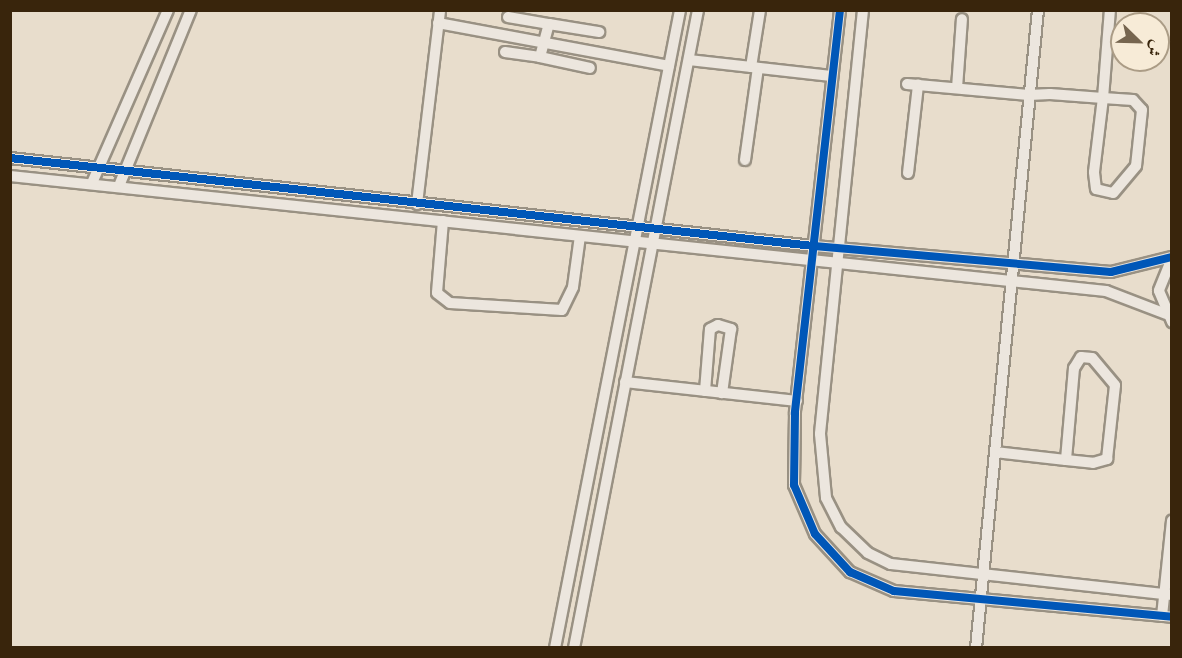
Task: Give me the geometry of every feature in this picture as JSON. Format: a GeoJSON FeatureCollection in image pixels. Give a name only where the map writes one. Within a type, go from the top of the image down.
{"type":"FeatureCollection","features":[{"type":"Feature","properties":{"kind":"street"},"geometry":{"type":"LineString","coordinates":[[92,183],[97,166],[168,10]]}},
{"type":"Feature","properties":{"kind":"street"},"geometry":{"type":"LineString","coordinates":[[119,186],[191,10]]}},
{"type":"Feature","properties":{"kind":"street"},"geometry":{"type":"LineString","coordinates":[[417,204],[440,10]]}},
{"type":"Feature","properties":{"kind":"street"},"geometry":{"type":"LineString","coordinates":[[555,648],[680,10]]}},
{"type":"Feature","properties":{"kind":"street"},"geometry":{"type":"LineString","coordinates":[[574,648],[699,10]]}},
{"type":"Feature","properties":{"kind":"street"},"geometry":{"type":"LineString","coordinates":[[745,160],[760,10]]}},
{"type":"Feature","properties":{"kind":"street"},"geometry":{"type":"LineString","coordinates":[[840,10],[797,401],[794,485],[815,534],[850,572],[894,591],[980,601],[1167,617],[1172,521]]}},
{"type":"Feature","properties":{"kind":"street"},"geometry":{"type":"LineString","coordinates":[[863,10],[820,434],[826,498],[841,527],[868,553],[891,564],[1168,594]]}},
{"type":"Feature","properties":{"kind":"street"},"geometry":{"type":"LineString","coordinates":[[976,648],[1038,10]]}},
{"type":"Feature","properties":{"kind":"street"},"geometry":{"type":"LineString","coordinates":[[908,173],[912,84],[1029,95],[1103,98],[1133,100],[1142,110],[1136,166],[1113,193],[1103,195],[1096,189],[1094,172],[1103,98],[1110,10]]}},
{"type":"Feature","properties":{"kind":"street"},"geometry":{"type":"LineString","coordinates":[[508,17],[599,32]]}},
{"type":"Feature","properties":{"kind":"street"},"geometry":{"type":"LineString","coordinates":[[957,88],[962,20]]}},
{"type":"Feature","properties":{"kind":"street"},"geometry":{"type":"LineString","coordinates":[[438,23],[669,66]]}},
{"type":"Feature","properties":{"kind":"street"},"geometry":{"type":"LineString","coordinates":[[540,57],[549,24]]}},
{"type":"Feature","properties":{"kind":"street"},"geometry":{"type":"LineString","coordinates":[[505,52],[590,68]]}},
{"type":"Feature","properties":{"kind":"street"},"geometry":{"type":"LineString","coordinates":[[689,60],[831,76]]}},
{"type":"Feature","properties":{"kind":"street"},"geometry":{"type":"LineString","coordinates":[[10,158],[656,230],[1111,272],[1172,258]]}},
{"type":"Feature","properties":{"kind":"street"},"geometry":{"type":"LineString","coordinates":[[10,176],[1106,291],[1169,318]]}},
{"type":"Feature","properties":{"kind":"street"},"geometry":{"type":"LineString","coordinates":[[443,221],[437,292],[450,303],[562,310],[573,287],[580,236]]}},
{"type":"Feature","properties":{"kind":"street"},"geometry":{"type":"LineString","coordinates":[[1169,318],[1160,285],[1172,258]]}},
{"type":"Feature","properties":{"kind":"street"},"geometry":{"type":"LineString","coordinates":[[705,391],[710,329],[717,325],[731,329],[722,393]]}},
{"type":"Feature","properties":{"kind":"street"},"geometry":{"type":"LineString","coordinates":[[995,452],[1066,460],[1107,459],[1115,385],[1092,358],[1081,357],[1074,368],[1066,460]]}},
{"type":"Feature","properties":{"kind":"street"},"geometry":{"type":"LineString","coordinates":[[625,382],[797,401]]}},
{"type":"Feature","properties":{"kind":"cycle path"},"geometry":{"type":"LineString","coordinates":[[840,10],[795,413],[794,485],[815,534],[850,572],[894,591],[1172,617]]}},
{"type":"Feature","properties":{"kind":"cycle path"},"geometry":{"type":"LineString","coordinates":[[10,158],[814,246],[1111,272],[1172,257]]}}]}
